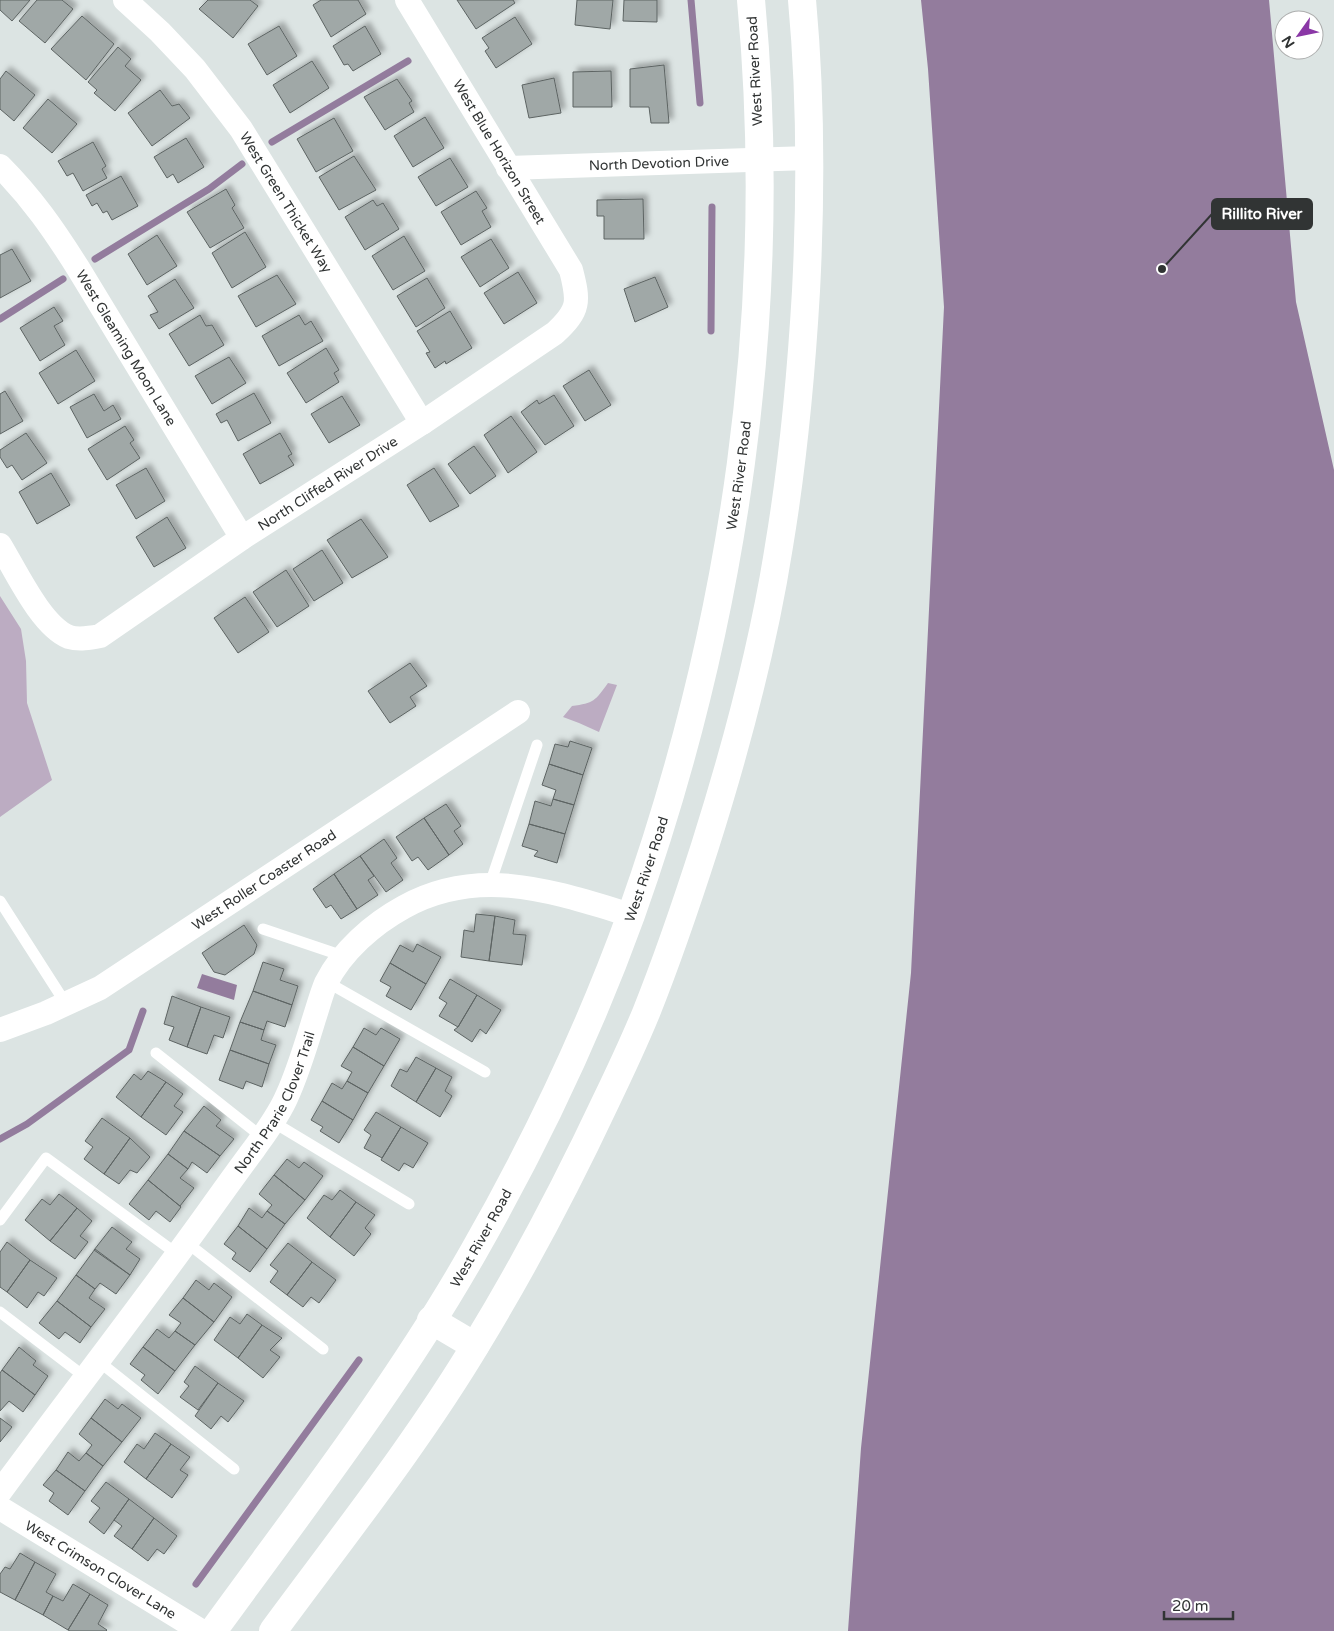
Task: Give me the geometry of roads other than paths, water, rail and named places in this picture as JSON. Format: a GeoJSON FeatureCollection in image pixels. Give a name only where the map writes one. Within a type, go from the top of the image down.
{"type":"FeatureCollection","features":[{"type":"Feature","properties":{"kind":"main road","name":"West River Road"},"geometry":{"type":"LineString","coordinates":[[214,1631],[374,1409],[487,1227],[549,1107],[597,1002],[631,915],[670,796],[691,718],[713,625],[734,518],[749,387],[757,280],[759,160],[751,0]]}},
{"type":"Feature","properties":{"kind":"main road"},"geometry":{"type":"LineString","coordinates":[[273,1631],[432,1413],[475,1346],[535,1243],[578,1160],[645,1017],[692,885],[741,726],[769,599],[788,484],[802,356],[809,230],[810,158],[807,51],[802,0]]}},
{"type":"Feature","properties":{"kind":"main road"},"geometry":{"type":"LineString","coordinates":[[431,1320],[475,1346]]}},
{"type":"Feature","properties":{"kind":"street","name":"West Green Thicket Way"},"geometry":{"type":"LineString","coordinates":[[125,0],[160,32],[195,69],[241,129],[422,423]]}},
{"type":"Feature","properties":{"kind":"street","name":"West Blue Horizon Street"},"geometry":{"type":"LineString","coordinates":[[407,0],[571,270],[582,312]]}},
{"type":"Feature","properties":{"kind":"street","name":"North Devotion Drive"},"geometry":{"type":"LineString","coordinates":[[508,168],[810,158]]}},
{"type":"Feature","properties":{"kind":"street","name":"West Gleaming Moon Lane"},"geometry":{"type":"LineString","coordinates":[[0,166],[34,202],[55,231],[242,538]]}},
{"type":"Feature","properties":{"kind":"street","name":"North Cliffed River Drive"},"geometry":{"type":"LineString","coordinates":[[0,545],[42,614],[69,644],[76,638],[100,636],[242,538],[422,423],[555,333],[582,312]]}},
{"type":"Feature","properties":{"kind":"street","name":"West Roller Coaster Road"},"geometry":{"type":"LineString","coordinates":[[0,1030],[66,1004],[100,988],[518,712]]}},
{"type":"Feature","properties":{"kind":"street","name":"North Prarie Clover Trail"},"geometry":{"type":"LineString","coordinates":[[0,1492],[268,1129],[287,1097],[327,982],[343,956],[357,942],[385,919],[416,900],[470,885],[490,884],[548,892],[631,915]]}},
{"type":"Feature","properties":{"kind":"street","name":"West Crimson Clover Lane"},"geometry":{"type":"LineString","coordinates":[[0,1508],[201,1631]]}},
{"type":"Feature","properties":{"kind":"lane"},"geometry":{"type":"LineString","coordinates":[[490,884],[537,745]]}},
{"type":"Feature","properties":{"kind":"lane"},"geometry":{"type":"LineString","coordinates":[[0,901],[66,1004]]}},
{"type":"Feature","properties":{"kind":"lane"},"geometry":{"type":"LineString","coordinates":[[263,929],[343,956]]}},
{"type":"Feature","properties":{"kind":"lane"},"geometry":{"type":"LineString","coordinates":[[327,982],[485,1072]]}},
{"type":"Feature","properties":{"kind":"lane"},"geometry":{"type":"LineString","coordinates":[[156,1053],[268,1129],[409,1204]]}},
{"type":"Feature","properties":{"kind":"lane"},"geometry":{"type":"LineString","coordinates":[[0,1220],[46,1158],[182,1248],[323,1349]]}},
{"type":"Feature","properties":{"kind":"lane"},"geometry":{"type":"LineString","coordinates":[[0,1312],[91,1369],[234,1469]]}},
{"type":"Feature","properties":{"kind":"waterway"},"geometry":{"type":"LineString","coordinates":[[691,0],[700,103]]}},
{"type":"Feature","properties":{"kind":"waterway"},"geometry":{"type":"LineString","coordinates":[[272,142],[408,61]]}},
{"type":"Feature","properties":{"kind":"waterway"},"geometry":{"type":"LineString","coordinates":[[95,259],[209,189],[242,164]]}},
{"type":"Feature","properties":{"kind":"waterway"},"geometry":{"type":"LineString","coordinates":[[711,331],[712,207]]}},
{"type":"Feature","properties":{"kind":"waterway"},"geometry":{"type":"LineString","coordinates":[[0,319],[63,279]]}},
{"type":"Feature","properties":{"kind":"waterway"},"geometry":{"type":"LineString","coordinates":[[0,1139],[27,1124],[129,1050],[143,1011]]}},
{"type":"Feature","properties":{"kind":"waterway"},"geometry":{"type":"LineString","coordinates":[[196,1584],[359,1360]]}},
{"type":"Feature","properties":{"kind":"place","name":"Rillito River"},"geometry":{"type":"Point","coordinates":[1162,269]}}]}
